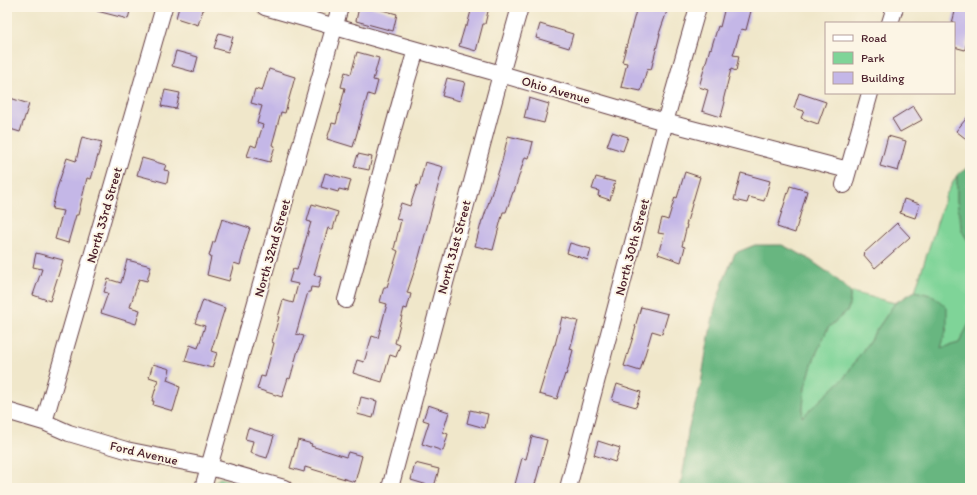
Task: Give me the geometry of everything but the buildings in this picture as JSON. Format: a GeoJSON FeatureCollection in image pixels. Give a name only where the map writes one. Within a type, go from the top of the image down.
{"type":"FeatureCollection","features":[{"type":"Feature","properties":{"kind":"street","name":"North 33rd Street"},"geometry":{"type":"LineString","coordinates":[[44,422],[164,7]]}},
{"type":"Feature","properties":{"kind":"street","name":"Ohio Avenue"},"geometry":{"type":"LineString","coordinates":[[265,7],[501,74],[846,177],[870,94]]}},
{"type":"Feature","properties":{"kind":"street","name":"North 32nd Street"},"geometry":{"type":"LineString","coordinates":[[203,488],[340,7]]}},
{"type":"Feature","properties":{"kind":"street","name":"North 31st Street"},"geometry":{"type":"LineString","coordinates":[[390,488],[520,7]]}},
{"type":"Feature","properties":{"kind":"street","name":"North 30th Street"},"geometry":{"type":"LineString","coordinates":[[568,488],[665,122],[698,7]]}},
{"type":"Feature","properties":{"kind":"street"},"geometry":{"type":"LineString","coordinates":[[890,22],[895,7]]}},
{"type":"Feature","properties":{"kind":"street"},"geometry":{"type":"LineString","coordinates":[[346,300],[416,50]]}},
{"type":"Feature","properties":{"kind":"street","name":"Ford Avenue"},"geometry":{"type":"LineString","coordinates":[[7,411],[44,422],[69,433],[126,450],[210,467],[284,488]]}},
{"type":"Feature","properties":{"kind":"green space"},"geometry":{"type":"Polygon","coordinates":[[[970,166],[970,244],[962,231],[957,201],[957,175],[970,166]]]}},
{"type":"Feature","properties":{"kind":"green space"},"geometry":{"type":"Polygon","coordinates":[[[957,175],[957,201],[962,231],[970,244],[970,322],[959,343],[940,349],[947,328],[934,296],[915,291],[946,195],[957,175]]]}},
{"type":"Feature","properties":{"kind":"green space"},"geometry":{"type":"Polygon","coordinates":[[[755,245],[782,245],[806,257],[833,276],[851,292],[848,310],[828,328],[815,356],[805,387],[802,417],[844,378],[895,303],[915,291],[934,296],[947,308],[947,328],[941,348],[959,343],[970,322],[969,488],[680,488],[685,461],[688,430],[701,384],[715,307],[735,253],[755,245]]]}},
{"type":"Feature","properties":{"kind":"green space"},"geometry":{"type":"Polygon","coordinates":[[[851,292],[895,303],[844,378],[802,418],[805,387],[815,356],[828,328],[848,310],[851,292]]]}},
{"type":"Feature","properties":{"kind":"green space"},"geometry":{"type":"Polygon","coordinates":[[[220,478],[253,488],[213,488],[215,482],[220,478]]]}}]}
